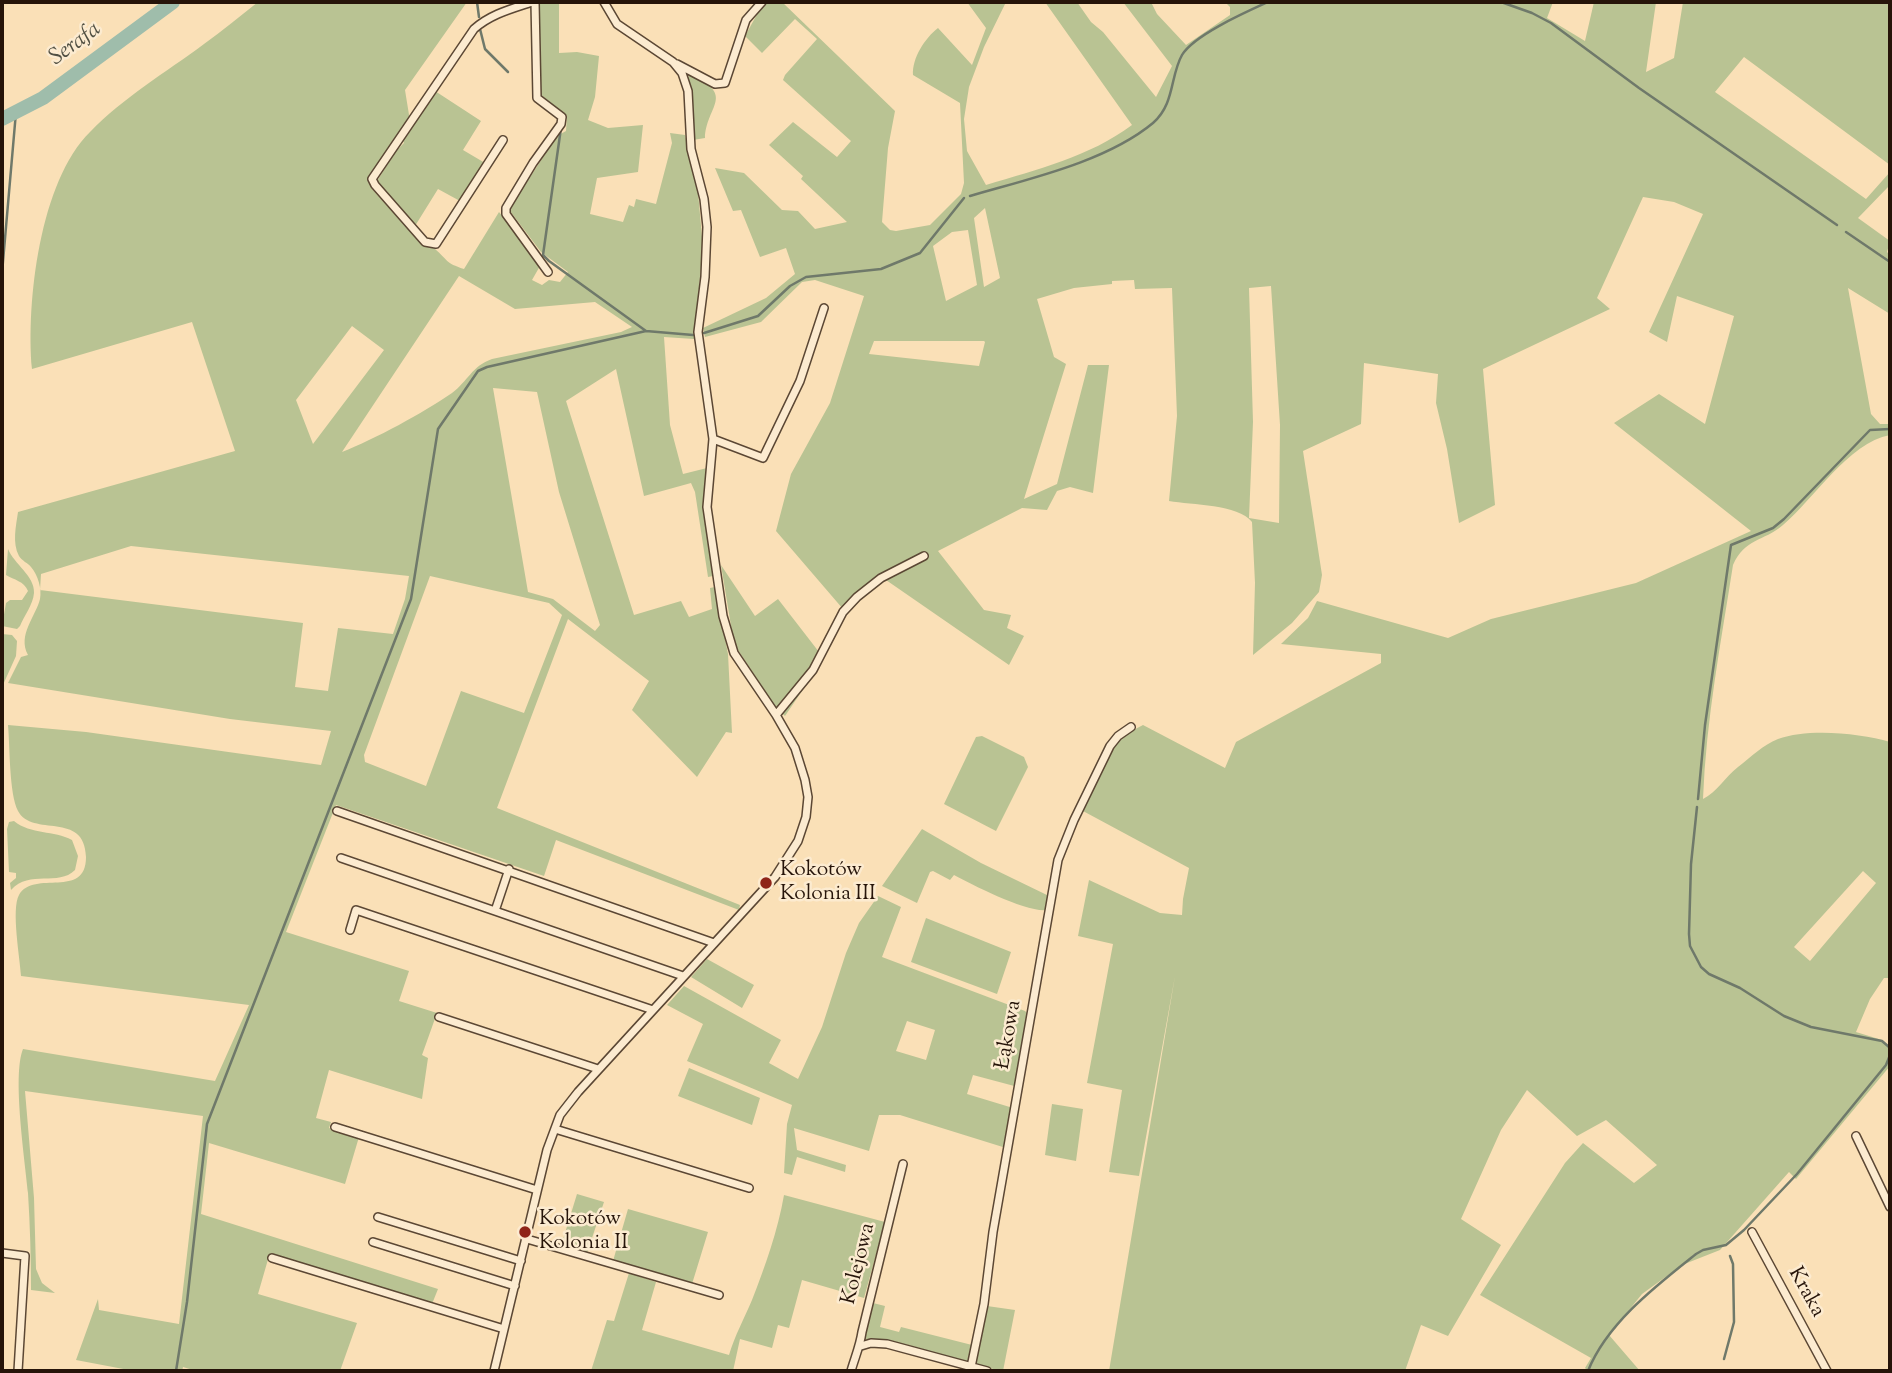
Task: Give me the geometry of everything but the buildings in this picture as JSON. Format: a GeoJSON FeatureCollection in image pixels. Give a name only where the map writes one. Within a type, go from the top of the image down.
{"type":"FeatureCollection","features":[{"type":"Feature","properties":{"kind":"street"},"geometry":{"type":"LineString","coordinates":[[503,140],[436,244],[425,242],[372,179],[474,29],[500,12],[534,2],[537,98],[562,117],[561,124],[506,208],[506,214],[548,272]]}},
{"type":"Feature","properties":{"kind":"street"},"geometry":{"type":"LineString","coordinates":[[604,2],[617,24],[673,62],[715,84],[725,83],[746,20],[762,2]]}},
{"type":"Feature","properties":{"kind":"street"},"geometry":{"type":"LineString","coordinates":[[494,1371],[537,1190],[560,1115],[598,1069],[760,895],[787,860],[798,841],[806,817],[807,797],[795,748],[734,653],[726,633],[707,507],[713,439],[698,332],[706,260],[705,208],[691,149],[688,91],[673,62]]}},
{"type":"Feature","properties":{"kind":"street"},"geometry":{"type":"LineString","coordinates":[[713,439],[763,458],[800,381],[824,308]]}},
{"type":"Feature","properties":{"kind":"street"},"geometry":{"type":"LineString","coordinates":[[776,715],[813,670],[834,627],[850,604],[881,579],[924,556]]}},
{"type":"Feature","properties":{"kind":"street","name":"Łąkowa"},"geometry":{"type":"LineString","coordinates":[[971,1367],[984,1304],[993,1232],[1058,860],[1110,746],[1131,727]]}},
{"type":"Feature","properties":{"kind":"street"},"geometry":{"type":"LineString","coordinates":[[337,811],[714,943]]}},
{"type":"Feature","properties":{"kind":"street"},"geometry":{"type":"LineString","coordinates":[[341,858],[683,976]]}},
{"type":"Feature","properties":{"kind":"street"},"geometry":{"type":"LineString","coordinates":[[495,911],[509,869]]}},
{"type":"Feature","properties":{"kind":"street"},"geometry":{"type":"LineString","coordinates":[[350,930],[356,911],[653,1010]]}},
{"type":"Feature","properties":{"kind":"street"},"geometry":{"type":"LineString","coordinates":[[439,1017],[598,1069]]}},
{"type":"Feature","properties":{"kind":"street"},"geometry":{"type":"LineString","coordinates":[[335,1127],[537,1190]]}},
{"type":"Feature","properties":{"kind":"street"},"geometry":{"type":"LineString","coordinates":[[555,1129],[749,1188]]}},
{"type":"Feature","properties":{"kind":"street"},"geometry":{"type":"LineString","coordinates":[[1856,1136],[1890,1207]]}},
{"type":"Feature","properties":{"kind":"street","name":"Kolejowa"},"geometry":{"type":"LineString","coordinates":[[851,1371],[861,1346],[862,1332],[903,1164]]}},
{"type":"Feature","properties":{"kind":"street"},"geometry":{"type":"LineString","coordinates":[[378,1217],[522,1261]]}},
{"type":"Feature","properties":{"kind":"street","name":"Kraka"},"geometry":{"type":"LineString","coordinates":[[1752,1232],[1827,1371]]}},
{"type":"Feature","properties":{"kind":"street"},"geometry":{"type":"LineString","coordinates":[[527,1239],[719,1295]]}},
{"type":"Feature","properties":{"kind":"street"},"geometry":{"type":"LineString","coordinates":[[373,1242],[515,1286]]}},
{"type":"Feature","properties":{"kind":"street"},"geometry":{"type":"LineString","coordinates":[[4,1254],[25,1256],[18,1371]]}},
{"type":"Feature","properties":{"kind":"street"},"geometry":{"type":"LineString","coordinates":[[272,1258],[504,1329]]}},
{"type":"Feature","properties":{"kind":"street"},"geometry":{"type":"LineString","coordinates":[[861,1346],[867,1343],[887,1345],[987,1371]]}},
{"type":"Feature","properties":{"kind":"green space"},"geometry":{"type":"Polygon","coordinates":[[[258,2],[467,2],[405,90],[410,121],[371,177],[372,189],[415,237],[435,249],[450,263],[464,269],[499,212],[540,266],[532,280],[542,285],[549,280],[560,282],[568,272],[541,252],[510,211],[557,136],[566,131],[567,116],[540,94],[539,4],[559,2],[559,53],[577,52],[599,56],[595,97],[588,120],[608,128],[643,125],[638,172],[597,178],[590,214],[623,222],[629,205],[634,207],[636,199],[656,204],[672,143],[670,133],[685,135],[697,181],[703,248],[694,339],[664,337],[670,425],[683,474],[707,468],[703,507],[713,576],[708,577],[695,492],[691,483],[644,496],[616,369],[566,401],[634,615],[681,601],[689,617],[712,609],[710,588],[715,587],[728,654],[732,733],[726,732],[697,777],[632,710],[649,681],[568,619],[497,808],[740,905],[739,910],[556,840],[544,876],[336,805],[286,932],[409,971],[399,1001],[437,1013],[422,1055],[428,1058],[422,1099],[329,1070],[316,1118],[331,1122],[329,1128],[359,1137],[345,1184],[209,1143],[201,1214],[438,1289],[432,1304],[269,1256],[258,1294],[357,1323],[340,1371],[196,1371],[183,1367],[182,1371],[134,1371],[76,1360],[98,1299],[99,1310],[179,1324],[203,1116],[25,1091],[34,1198],[36,1269],[42,1283],[55,1293],[31,1290],[28,1193],[19,1098],[23,1049],[215,1081],[249,1005],[21,976],[16,922],[19,895],[36,884],[69,881],[78,877],[84,870],[86,857],[83,843],[77,834],[68,829],[34,823],[25,819],[18,811],[11,781],[8,725],[86,732],[321,765],[331,731],[230,719],[8,683],[21,657],[28,655],[25,648],[26,633],[40,599],[40,590],[303,623],[295,687],[328,691],[338,628],[393,634],[405,599],[409,576],[131,546],[41,574],[40,588],[33,570],[20,558],[17,551],[15,534],[18,512],[235,451],[192,322],[32,369],[32,311],[40,244],[48,211],[59,180],[73,154],[90,132],[117,108],[258,2]],[[459,276],[342,452],[384,433],[440,401],[485,362],[621,332],[632,327],[595,302],[515,309],[459,276]],[[352,326],[296,400],[313,444],[384,350],[352,326]],[[493,388],[528,592],[553,599],[595,631],[600,625],[559,492],[537,392],[493,388]],[[430,576],[364,755],[365,762],[426,786],[461,691],[524,713],[562,615],[549,603],[430,576]]]}},
{"type":"Feature","properties":{"kind":"green space"},"geometry":{"type":"Polygon","coordinates":[[[767,2],[782,2],[895,111],[888,148],[882,222],[890,230],[896,231],[930,225],[961,194],[964,183],[960,103],[913,75],[913,69],[920,49],[938,28],[972,65],[986,28],[967,2],[1006,2],[984,47],[969,87],[964,119],[967,151],[986,185],[1081,154],[1132,125],[1045,2],[1077,2],[1156,97],[1172,66],[1123,2],[1151,2],[1157,14],[1186,45],[1230,15],[1230,7],[1225,2],[1553,2],[1547,18],[1585,41],[1594,2],[1656,2],[1646,72],[1674,58],[1683,2],[1890,2],[1890,165],[1744,57],[1715,92],[1866,199],[1890,172],[1890,185],[1858,218],[1890,241],[1887,252],[1890,255],[1890,314],[1848,288],[1871,414],[1880,424],[1890,424],[1890,435],[1875,440],[1846,460],[1795,514],[1776,530],[1749,545],[1733,565],[1711,711],[1703,799],[1752,755],[1778,739],[1804,734],[1834,733],[1890,742],[1890,978],[1884,978],[1870,999],[1856,1032],[1882,1040],[1890,1048],[1890,1066],[1796,1179],[1789,1172],[1720,1250],[1682,1265],[1642,1294],[1609,1335],[1640,1371],[1588,1371],[1585,1368],[1591,1358],[1480,1295],[1565,1163],[1583,1143],[1634,1183],[1657,1165],[1606,1120],[1577,1136],[1527,1090],[1501,1130],[1461,1219],[1501,1245],[1448,1336],[1421,1325],[1405,1371],[1109,1371],[1175,976],[1139,1176],[1109,1172],[1122,1090],[1087,1083],[1113,944],[1078,936],[1089,880],[1160,913],[1182,915],[1189,868],[1083,811],[1115,746],[1124,735],[1143,725],[1225,768],[1236,742],[1381,663],[1381,654],[1281,644],[1308,618],[1317,601],[1448,638],[1491,619],[1636,583],[1751,531],[1614,423],[1659,394],[1705,424],[1734,316],[1677,296],[1667,342],[1649,332],[1703,214],[1674,202],[1643,197],[1597,298],[1610,309],[1483,369],[1495,505],[1459,523],[1447,449],[1436,403],[1438,374],[1364,363],[1361,424],[1303,451],[1322,575],[1319,592],[1292,623],[1253,655],[1255,583],[1252,522],[1245,516],[1226,509],[1169,501],[1177,416],[1172,288],[1135,289],[1134,280],[1112,281],[1112,284],[1074,288],[1037,299],[1054,357],[1066,364],[1024,499],[1057,484],[1088,365],[1109,365],[1093,493],[1070,487],[1057,491],[1047,510],[1022,508],[938,551],[984,610],[1011,615],[1007,628],[1024,636],[1009,665],[886,580],[870,590],[841,621],[821,663],[785,716],[775,706],[734,644],[721,565],[755,616],[778,599],[819,652],[843,609],[776,531],[791,474],[830,403],[864,296],[815,280],[802,282],[761,322],[705,337],[703,328],[766,298],[795,274],[786,248],[760,257],[741,210],[733,211],[715,168],[744,173],[782,210],[798,211],[815,229],[847,222],[769,145],[793,122],[837,157],[851,141],[783,80],[817,39],[795,19],[762,53],[745,36],[767,2]],[[985,208],[974,218],[984,287],[1000,278],[985,208]],[[968,230],[952,232],[933,246],[946,301],[977,285],[968,230]],[[1271,286],[1249,288],[1253,422],[1249,518],[1279,523],[1280,425],[1271,286]],[[874,341],[869,354],[979,366],[985,342],[874,341]],[[1863,871],[1794,947],[1810,961],[1876,883],[1863,871]]]}},
{"type":"Feature","properties":{"kind":"green space"},"geometry":{"type":"Polygon","coordinates":[[[690,75],[704,82],[716,95],[705,138],[693,140],[693,105],[688,77],[690,75]]]}},
{"type":"Feature","properties":{"kind":"green space"},"geometry":{"type":"Polygon","coordinates":[[[435,91],[481,121],[463,150],[485,163],[460,201],[438,189],[415,226],[377,181],[404,143],[435,91]]]}},
{"type":"Feature","properties":{"kind":"green space"},"geometry":{"type":"Polygon","coordinates":[[[8,549],[31,581],[34,593],[17,629],[2,626],[6,603],[10,600],[22,600],[28,591],[21,583],[6,575],[8,549]]]}},
{"type":"Feature","properties":{"kind":"green space"},"geometry":{"type":"Polygon","coordinates":[[[2,634],[12,635],[17,641],[16,656],[2,687],[2,634]]]}},
{"type":"Feature","properties":{"kind":"green space"},"geometry":{"type":"Polygon","coordinates":[[[982,736],[1024,757],[1028,767],[996,831],[944,804],[976,737],[982,736]]]}},
{"type":"Feature","properties":{"kind":"green space"},"geometry":{"type":"Polygon","coordinates":[[[14,821],[28,828],[72,840],[78,856],[75,870],[60,877],[27,880],[11,890],[10,883],[16,878],[16,873],[9,872],[7,829],[9,822],[14,821]]]}},
{"type":"Feature","properties":{"kind":"green space"},"geometry":{"type":"Polygon","coordinates":[[[922,829],[981,863],[1049,896],[1047,910],[1014,903],[954,875],[950,880],[933,871],[930,872],[917,903],[882,886],[922,829]]]}},
{"type":"Feature","properties":{"kind":"green space"},"geometry":{"type":"Polygon","coordinates":[[[878,896],[901,907],[882,957],[1025,1011],[1029,1015],[1018,1087],[973,1075],[967,1094],[1013,1108],[1006,1148],[900,1115],[879,1115],[869,1151],[794,1128],[797,1150],[846,1165],[845,1172],[797,1157],[792,1175],[784,1173],[787,1124],[792,1105],[687,1061],[703,1024],[667,1005],[684,986],[781,1040],[769,1063],[798,1079],[822,1027],[846,953],[859,923],[878,896]],[[907,1021],[896,1051],[926,1060],[935,1030],[907,1021]]]}},
{"type":"Feature","properties":{"kind":"green space"},"geometry":{"type":"Polygon","coordinates":[[[926,918],[1011,952],[997,994],[911,962],[926,918]]]}},
{"type":"Feature","properties":{"kind":"green space"},"geometry":{"type":"Polygon","coordinates":[[[707,959],[754,985],[742,1008],[691,977],[707,959]]]}},
{"type":"Feature","properties":{"kind":"green space"},"geometry":{"type":"Polygon","coordinates":[[[689,1068],[760,1098],[752,1125],[678,1096],[689,1068]]]}},
{"type":"Feature","properties":{"kind":"green space"},"geometry":{"type":"Polygon","coordinates":[[[1052,1104],[1083,1109],[1076,1161],[1045,1155],[1052,1104]]]}},
{"type":"Feature","properties":{"kind":"green space"},"geometry":{"type":"Polygon","coordinates":[[[577,1194],[604,1202],[587,1253],[561,1246],[577,1194]]]}},
{"type":"Feature","properties":{"kind":"green space"},"geometry":{"type":"Polygon","coordinates":[[[784,1195],[885,1222],[864,1298],[802,1280],[789,1328],[778,1325],[772,1348],[740,1339],[733,1371],[591,1371],[607,1320],[614,1321],[629,1273],[656,1282],[642,1330],[729,1355],[766,1262],[784,1195]]]}},
{"type":"Feature","properties":{"kind":"green space"},"geometry":{"type":"Polygon","coordinates":[[[628,1209],[708,1232],[692,1284],[613,1261],[628,1209]]]}},
{"type":"Feature","properties":{"kind":"green space"},"geometry":{"type":"Polygon","coordinates":[[[873,1303],[885,1306],[880,1327],[899,1332],[901,1327],[972,1345],[970,1360],[965,1362],[889,1341],[864,1339],[873,1303]]]}},
{"type":"Feature","properties":{"kind":"green space"},"geometry":{"type":"Polygon","coordinates":[[[987,1306],[1015,1310],[1003,1371],[979,1366],[976,1362],[987,1306]]]}},
{"type":"Feature","properties":{"kind":"waterway","name":"Serafa"},"geometry":{"type":"LineString","coordinates":[[2,119],[43,98],[173,2]]}},
{"type":"Feature","properties":{"kind":"waterway"},"geometry":{"type":"LineString","coordinates":[[477,2],[479,17]]}},
{"type":"Feature","properties":{"kind":"waterway"},"geometry":{"type":"LineString","coordinates":[[970,196],[1066,168],[1134,137],[1153,123],[1165,107],[1178,63],[1188,47],[1221,25],[1268,2]]}},
{"type":"Feature","properties":{"kind":"waterway"},"geometry":{"type":"LineString","coordinates":[[1501,2],[1551,23],[1639,88],[1837,225]]}},
{"type":"Feature","properties":{"kind":"waterway"},"geometry":{"type":"LineString","coordinates":[[480,29],[485,49],[508,72]]}},
{"type":"Feature","properties":{"kind":"waterway"},"geometry":{"type":"LineString","coordinates":[[2,273],[16,112]]}},
{"type":"Feature","properties":{"kind":"waterway"},"geometry":{"type":"LineString","coordinates":[[561,128],[543,255],[646,331]]}},
{"type":"Feature","properties":{"kind":"waterway"},"geometry":{"type":"LineString","coordinates":[[704,333],[758,316],[790,286],[806,277],[881,269],[920,253],[964,198]]}},
{"type":"Feature","properties":{"kind":"waterway"},"geometry":{"type":"LineString","coordinates":[[1846,232],[1890,262]]}},
{"type":"Feature","properties":{"kind":"waterway"},"geometry":{"type":"LineString","coordinates":[[176,1371],[187,1302],[207,1124],[411,599],[438,429],[478,371],[487,367],[646,331],[693,335]]}},
{"type":"Feature","properties":{"kind":"waterway"},"geometry":{"type":"LineString","coordinates":[[1698,799],[1705,725],[1731,545],[1773,528],[1870,430],[1890,429]]}},
{"type":"Feature","properties":{"kind":"waterway"},"geometry":{"type":"LineString","coordinates":[[1697,807],[1691,864],[1689,934],[1690,946],[1701,967],[1784,1016],[1811,1027],[1882,1041],[1889,1047],[1890,1053]]}},
{"type":"Feature","properties":{"kind":"waterway"},"geometry":{"type":"LineString","coordinates":[[1588,1371],[1607,1337],[1634,1306],[1696,1254],[1726,1245],[1744,1230],[1797,1174],[1886,1065],[1890,1055]]}},
{"type":"Feature","properties":{"kind":"waterway"},"geometry":{"type":"LineString","coordinates":[[2,1198],[2,1227]]}},
{"type":"Feature","properties":{"kind":"waterway"},"geometry":{"type":"LineString","coordinates":[[1724,1359],[1734,1322],[1733,1264],[1730,1256]]}},
{"type":"Feature","properties":{"kind":"place","name":"Kokotów Kolonia III"},"geometry":{"type":"Point","coordinates":[766,883]}},
{"type":"Feature","properties":{"kind":"place","name":"Kokotów Kolonia II"},"geometry":{"type":"Point","coordinates":[525,1232]}}]}
